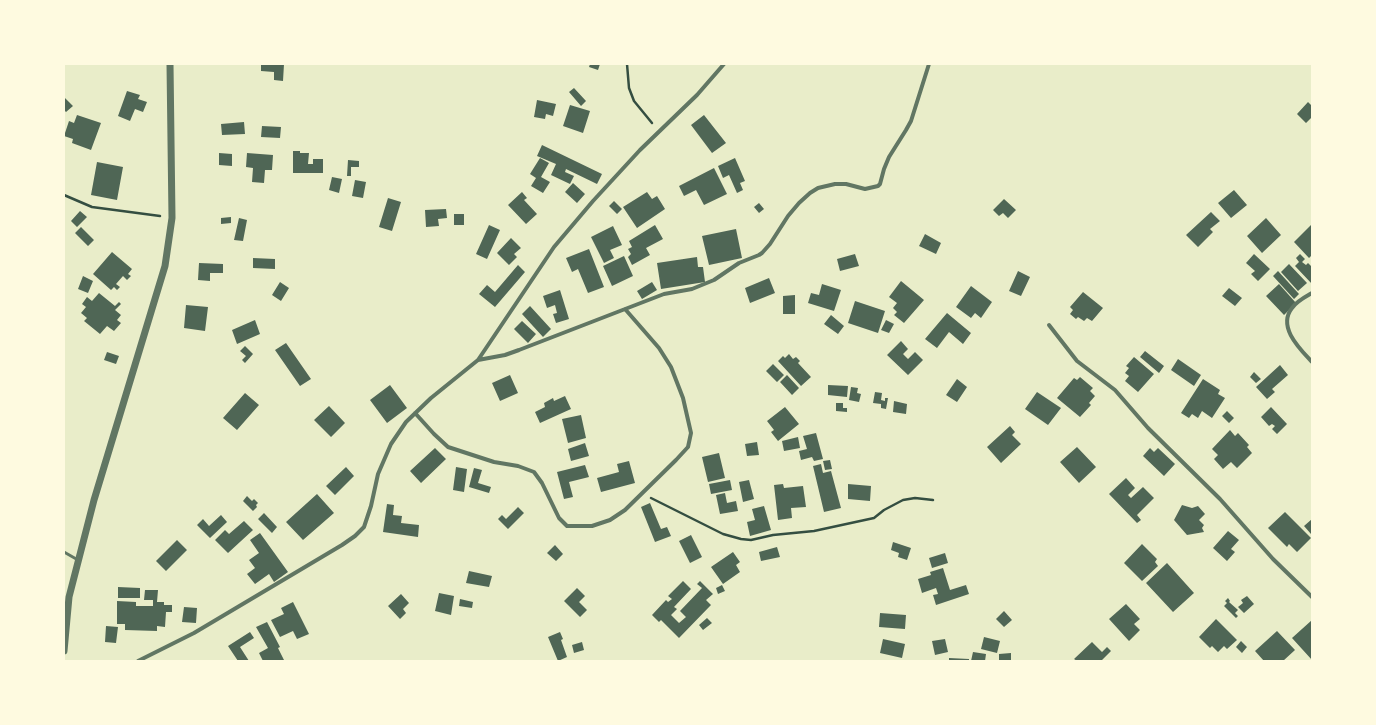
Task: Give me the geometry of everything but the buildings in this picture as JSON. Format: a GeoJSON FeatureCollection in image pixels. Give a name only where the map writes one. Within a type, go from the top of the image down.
{"type":"FeatureCollection","features":[{"type":"Feature","properties":{"kind":"street"},"geometry":{"type":"LineString","coordinates":[[64,651],[69,597],[78,560],[94,500],[165,266],[172,218],[170,64]]}},
{"type":"Feature","properties":{"kind":"street"},"geometry":{"type":"LineString","coordinates":[[138,661],[194,633],[355,536],[364,527],[371,506],[378,474],[391,444],[406,422],[431,398],[478,360],[554,247],[593,201],[640,150],[697,95],[724,64]]}},
{"type":"Feature","properties":{"kind":"street"},"geometry":{"type":"LineString","coordinates":[[478,360],[506,355],[664,294],[692,289],[714,280],[739,263],[759,256],[770,244],[781,226],[799,203],[818,188],[835,184],[846,184],[865,189],[878,186],[889,157],[911,121],[929,64]]}},
{"type":"Feature","properties":{"kind":"street"},"geometry":{"type":"LineString","coordinates":[[1312,293],[1292,307],[1288,313],[1288,323],[1290,336],[1297,347],[1312,362]]}},
{"type":"Feature","properties":{"kind":"street"},"geometry":{"type":"LineString","coordinates":[[415,413],[448,448],[494,462],[518,466],[534,472],[542,483],[559,518],[567,526],[592,526],[610,520],[625,510],[676,460],[688,447],[691,433],[683,398],[671,367],[659,348],[625,309]]}},
{"type":"Feature","properties":{"kind":"street"},"geometry":{"type":"LineString","coordinates":[[1049,325],[1077,361],[1115,390],[1148,428],[1220,499],[1273,558],[1312,597]]}},
{"type":"Feature","properties":{"kind":"lane"},"geometry":{"type":"LineString","coordinates":[[64,552],[78,560]]}},
{"type":"Feature","properties":{"kind":"path"},"geometry":{"type":"LineString","coordinates":[[627,64],[629,88],[634,101],[652,123],[655,136]]}},
{"type":"Feature","properties":{"kind":"path"},"geometry":{"type":"LineString","coordinates":[[64,195],[92,207],[172,218]]}},
{"type":"Feature","properties":{"kind":"path"},"geometry":{"type":"LineString","coordinates":[[642,494],[723,534],[741,539],[752,540],[773,535],[814,531],[874,518],[884,510],[903,500],[915,498],[933,500]]}}]}
